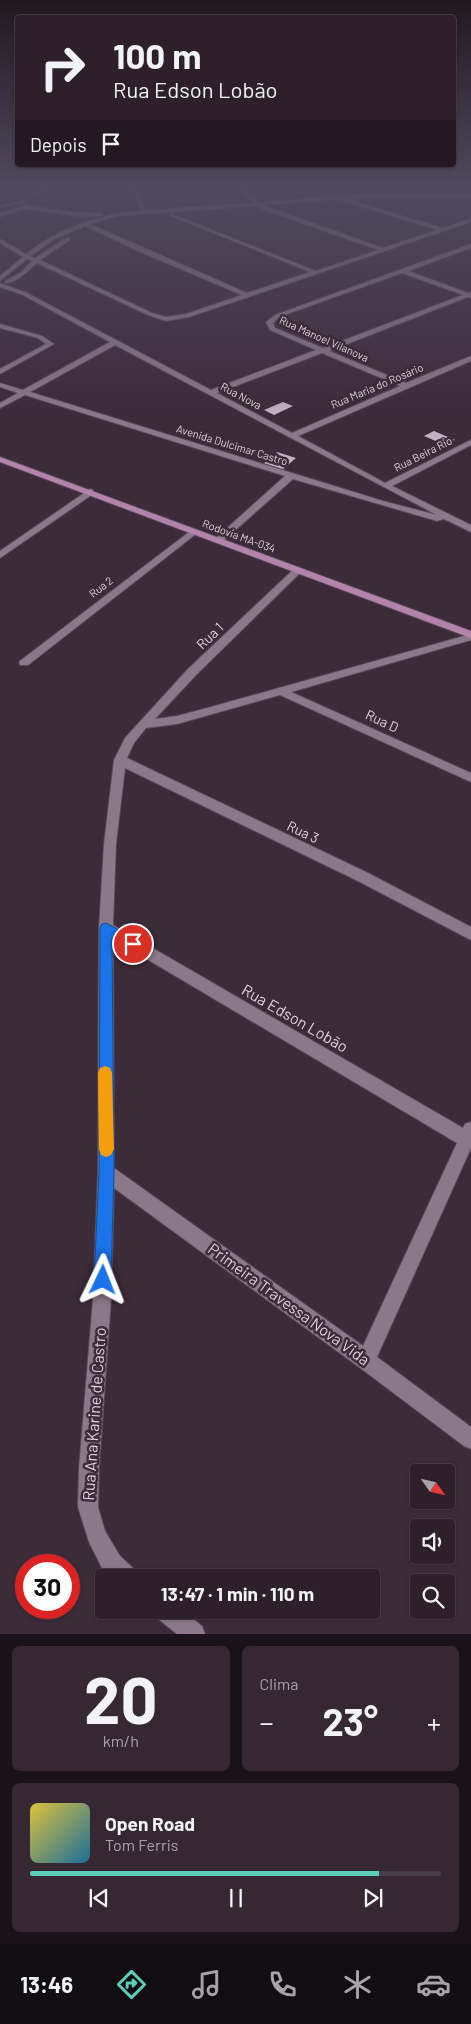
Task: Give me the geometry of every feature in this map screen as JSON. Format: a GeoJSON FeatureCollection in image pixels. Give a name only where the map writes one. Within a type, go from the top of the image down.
{"type":"FeatureCollection","features":[{"type":"Feature","properties":{"kind":"main road","name":"Rodovia MA-034"},"geometry":{"type":"LineString","coordinates":[[0,459],[471,636]]}},
{"type":"Feature","properties":{"kind":"street"},"geometry":{"type":"LineString","coordinates":[[0,280],[17,264]]}},
{"type":"Feature","properties":{"kind":"street"},"geometry":{"type":"LineString","coordinates":[[0,285],[22,274],[32,264]]}},
{"type":"Feature","properties":{"kind":"street"},"geometry":{"type":"LineString","coordinates":[[42,264],[150,314],[166,319],[187,316],[337,264]]}},
{"type":"Feature","properties":{"kind":"street"},"geometry":{"type":"LineString","coordinates":[[176,264],[248,296]]}},
{"type":"Feature","properties":{"kind":"street"},"geometry":{"type":"LineString","coordinates":[[295,264],[314,272]]}},
{"type":"Feature","properties":{"kind":"street","name":"Rua Manoel Vilanova"},"geometry":{"type":"LineString","coordinates":[[406,386],[272,328],[269,322],[277,316],[421,264]]}},
{"type":"Feature","properties":{"kind":"street"},"geometry":{"type":"LineString","coordinates":[[403,271],[470,295]]}},
{"type":"Feature","properties":{"kind":"street","name":"Rua Nova"},"geometry":{"type":"LineString","coordinates":[[0,285],[25,294],[385,486],[471,529]]}},
{"type":"Feature","properties":{"kind":"street"},"geometry":{"type":"LineString","coordinates":[[211,393],[470,295]]}},
{"type":"Feature","properties":{"kind":"street"},"geometry":{"type":"LineString","coordinates":[[0,326],[40,338],[51,344],[0,372]]}},
{"type":"Feature","properties":{"kind":"street"},"geometry":{"type":"LineString","coordinates":[[0,406],[115,342]]}},
{"type":"Feature","properties":{"kind":"street","name":"Rua Maria do Rosário"},"geometry":{"type":"LineString","coordinates":[[292,436],[471,358]]}},
{"type":"Feature","properties":{"kind":"street","name":"Avenida Dulcimar Castro"},"geometry":{"type":"LineString","coordinates":[[0,385],[405,510],[459,523]]}},
{"type":"Feature","properties":{"kind":"street","name":"Rua Beira Rio"},"geometry":{"type":"LineString","coordinates":[[385,486],[471,442]]}},
{"type":"Feature","properties":{"kind":"street"},"geometry":{"type":"LineString","coordinates":[[219,540],[292,475]]}},
{"type":"Feature","properties":{"kind":"street"},"geometry":{"type":"LineString","coordinates":[[0,555],[90,492]]}},
{"type":"Feature","properties":{"kind":"street","name":"Rua 2"},"geometry":{"type":"LineString","coordinates":[[24,663],[193,532]]}},
{"type":"Feature","properties":{"kind":"street","name":"Rua 1"},"geometry":{"type":"LineString","coordinates":[[143,725],[192,672],[298,570]]}},
{"type":"Feature","properties":{"kind":"street"},"geometry":{"type":"LineString","coordinates":[[106,928],[110,844],[120,760],[129,742],[143,725],[203,714],[471,636]]}},
{"type":"Feature","properties":{"kind":"street","name":"Rua D"},"geometry":{"type":"LineString","coordinates":[[280,691],[471,778]]}},
{"type":"Feature","properties":{"kind":"street","name":"Rua 3"},"geometry":{"type":"LineString","coordinates":[[120,760],[363,877],[471,934]]}},
{"type":"Feature","properties":{"kind":"street","name":"Rua Edson Lobão"},"geometry":{"type":"LineString","coordinates":[[106,928],[469,1134]]}},
{"type":"Feature","properties":{"kind":"street","name":"Rua Ana Karine de Castro"},"geometry":{"type":"LineString","coordinates":[[106,928],[106,1172],[102,1299],[91,1431],[88,1507],[96,1535],[119,1569]]}},
{"type":"Feature","properties":{"kind":"street"},"geometry":{"type":"LineString","coordinates":[[366,1360],[469,1134]]}},
{"type":"Feature","properties":{"kind":"street","name":"Primeira Travessa Nova Vida"},"geometry":{"type":"LineString","coordinates":[[106,1172],[366,1360],[471,1439]]}},
{"type":"Feature","properties":{"kind":"street"},"geometry":{"type":"LineString","coordinates":[[176,1619],[194,1634]]}},
{"type":"Feature","properties":{"kind":"building"},"geometry":{"type":"Polygon","coordinates":[[[283,402],[293,406],[274,415],[264,410],[283,402]]]}},
{"type":"Feature","properties":{"kind":"building"},"geometry":{"type":"Polygon","coordinates":[[[434,431],[455,440],[445,445],[424,436],[434,431]]]}},
{"type":"Feature","properties":{"kind":"building"},"geometry":{"type":"Polygon","coordinates":[[[277,452],[296,458],[282,470],[263,464],[277,452]]]}},
{"type":"Feature","properties":{"kind":"slow traffic"},"geometry":{"type":"LineString","coordinates":[[105,1073],[106,1149]]}},
{"type":"Feature","properties":{"kind":"route"},"geometry":{"type":"LineString","coordinates":[[103,1280],[106,1172],[106,928],[133,944]]}}]}
